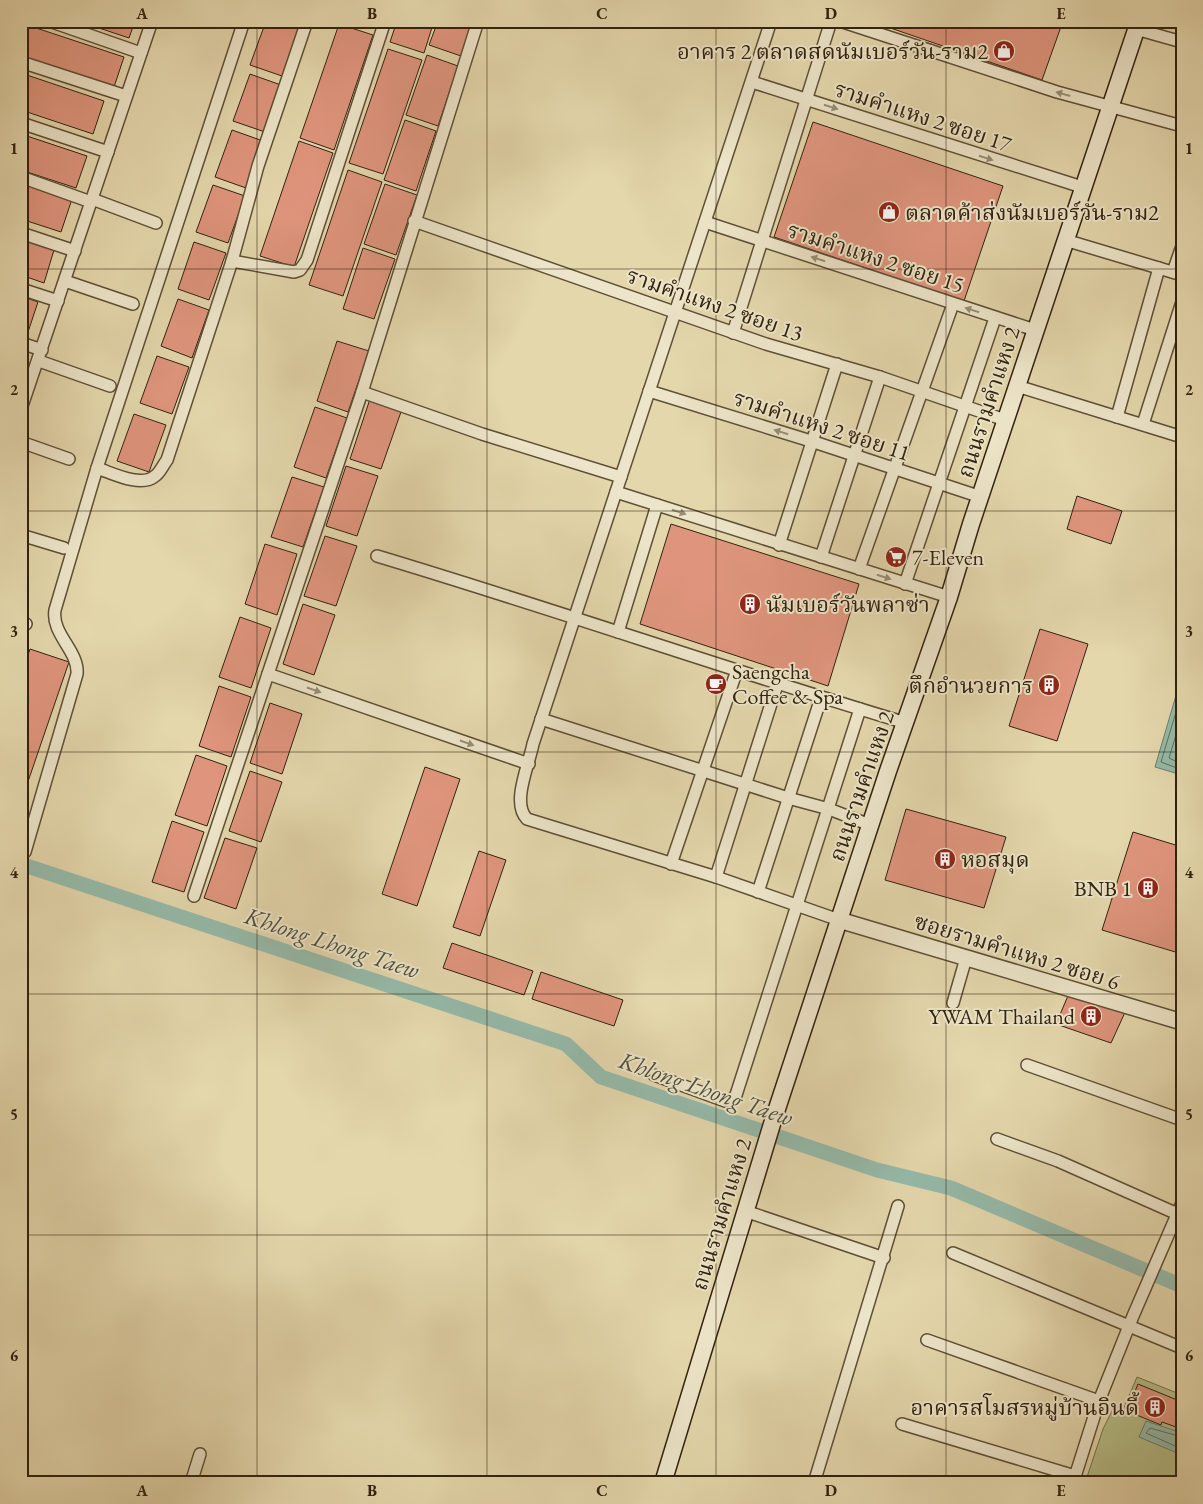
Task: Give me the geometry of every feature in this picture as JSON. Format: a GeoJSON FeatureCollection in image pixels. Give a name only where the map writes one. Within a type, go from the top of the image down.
{"type":"FeatureCollection","features":[{"type":"Feature","properties":{"kind":"main road","name":"ถนนรามคำแหง 2"},"geometry":{"type":"LineString","coordinates":[[663,1483],[772,1124],[840,920],[854,890],[870,825],[949,597],[1005,420],[1137,25]]}},
{"type":"Feature","properties":{"kind":"street"},"geometry":{"type":"LineString","coordinates":[[49,21],[141,53]]}},
{"type":"Feature","properties":{"kind":"street"},"geometry":{"type":"LineString","coordinates":[[22,403],[41,356],[74,250],[152,21]]}},
{"type":"Feature","properties":{"kind":"street"},"geometry":{"type":"LineString","coordinates":[[25,852],[77,674],[76,661],[55,623],[54,616],[97,468],[244,21]]}},
{"type":"Feature","properties":{"kind":"street"},"geometry":{"type":"LineString","coordinates":[[97,468],[127,478],[146,481],[156,476],[167,460],[232,261],[258,166],[307,21]]}},
{"type":"Feature","properties":{"kind":"street"},"geometry":{"type":"LineString","coordinates":[[232,261],[294,272],[300,270],[307,260],[385,21]]}},
{"type":"Feature","properties":{"kind":"street"},"geometry":{"type":"LineString","coordinates":[[194,896],[362,392],[478,21]]}},
{"type":"Feature","properties":{"kind":"street"},"geometry":{"type":"LineString","coordinates":[[771,21],[541,719],[519,801],[521,813],[527,819],[716,877],[840,920]]}},
{"type":"Feature","properties":{"kind":"street"},"geometry":{"type":"LineString","coordinates":[[733,333],[831,21]]}},
{"type":"Feature","properties":{"kind":"street"},"geometry":{"type":"LineString","coordinates":[[840,21],[1057,92],[1182,126]]}},
{"type":"Feature","properties":{"kind":"street"},"geometry":{"type":"LineString","coordinates":[[1137,25],[1182,42]]}},
{"type":"Feature","properties":{"kind":"street"},"geometry":{"type":"LineString","coordinates":[[21,62],[126,96]]}},
{"type":"Feature","properties":{"kind":"street","name":"รามคำแหง 2 ซอย 17"},"geometry":{"type":"LineString","coordinates":[[752,82],[1082,187]]}},
{"type":"Feature","properties":{"kind":"street"},"geometry":{"type":"LineString","coordinates":[[21,123],[108,152]]}},
{"type":"Feature","properties":{"kind":"street"},"geometry":{"type":"LineString","coordinates":[[21,177],[156,223]]}},
{"type":"Feature","properties":{"kind":"street","name":"รามคำแหง 2 ซอย 13"},"geometry":{"type":"LineString","coordinates":[[414,221],[733,333],[880,377],[1005,420]]}},
{"type":"Feature","properties":{"kind":"street","name":"รามคำแหง 2 ซอย 15"},"geometry":{"type":"LineString","coordinates":[[705,222],[1035,330]]}},
{"type":"Feature","properties":{"kind":"street"},"geometry":{"type":"LineString","coordinates":[[21,233],[74,250]]}},
{"type":"Feature","properties":{"kind":"street"},"geometry":{"type":"LineString","coordinates":[[1065,240],[1177,274],[1182,246]]}},
{"type":"Feature","properties":{"kind":"street"},"geometry":{"type":"LineString","coordinates":[[1116,417],[1159,268]]}},
{"type":"Feature","properties":{"kind":"street"},"geometry":{"type":"LineString","coordinates":[[65,281],[133,304]]}},
{"type":"Feature","properties":{"kind":"street"},"geometry":{"type":"LineString","coordinates":[[21,289],[58,301]]}},
{"type":"Feature","properties":{"kind":"street"},"geometry":{"type":"LineString","coordinates":[[1143,424],[1182,302]]}},
{"type":"Feature","properties":{"kind":"street"},"geometry":{"type":"LineString","coordinates":[[859,569],[953,304]]}},
{"type":"Feature","properties":{"kind":"street"},"geometry":{"type":"LineString","coordinates":[[905,584],[963,407],[995,318]]}},
{"type":"Feature","properties":{"kind":"street"},"geometry":{"type":"LineString","coordinates":[[21,343],[41,356],[110,386]]}},
{"type":"Feature","properties":{"kind":"street"},"geometry":{"type":"LineString","coordinates":[[779,545],[814,442],[837,364]]}},
{"type":"Feature","properties":{"kind":"street"},"geometry":{"type":"LineString","coordinates":[[821,557],[880,377]]}},
{"type":"Feature","properties":{"kind":"street"},"geometry":{"type":"LineString","coordinates":[[1017,386],[1182,437]]}},
{"type":"Feature","properties":{"kind":"street","name":"รามคำแหง 2 ซอย 11"},"geometry":{"type":"LineString","coordinates":[[649,391],[855,455],[981,497]]}},
{"type":"Feature","properties":{"kind":"street"},"geometry":{"type":"LineString","coordinates":[[362,392],[482,434],[621,477]]}},
{"type":"Feature","properties":{"kind":"street"},"geometry":{"type":"LineString","coordinates":[[21,442],[69,459]]}},
{"type":"Feature","properties":{"kind":"street"},"geometry":{"type":"LineString","coordinates":[[616,492],[779,545],[949,597]]}},
{"type":"Feature","properties":{"kind":"street"},"geometry":{"type":"LineString","coordinates":[[618,632],[657,505]]}},
{"type":"Feature","properties":{"kind":"street"},"geometry":{"type":"LineString","coordinates":[[21,535],[64,548]]}},
{"type":"Feature","properties":{"kind":"street"},"geometry":{"type":"LineString","coordinates":[[377,556],[575,617],[777,685],[906,723]]}},
{"type":"Feature","properties":{"kind":"street"},"geometry":{"type":"LineString","coordinates":[[671,864],[737,670]]}},
{"type":"Feature","properties":{"kind":"street"},"geometry":{"type":"LineString","coordinates":[[268,674],[529,764]]}},
{"type":"Feature","properties":{"kind":"street"},"geometry":{"type":"LineString","coordinates":[[716,877],[777,685]]}},
{"type":"Feature","properties":{"kind":"street"},"geometry":{"type":"LineString","coordinates":[[758,892],[821,698]]}},
{"type":"Feature","properties":{"kind":"street"},"geometry":{"type":"LineString","coordinates":[[654,1076],[725,1101],[732,1100],[736,1096],[860,709]]}},
{"type":"Feature","properties":{"kind":"street"},"geometry":{"type":"LineString","coordinates":[[541,719],[788,798],[829,809],[870,825]]}},
{"type":"Feature","properties":{"kind":"street","name":"ซอยรามคำแหง 2 ซอย 6"},"geometry":{"type":"LineString","coordinates":[[840,920],[1182,1022]]}},
{"type":"Feature","properties":{"kind":"street"},"geometry":{"type":"LineString","coordinates":[[953,1003],[966,958]]}},
{"type":"Feature","properties":{"kind":"street"},"geometry":{"type":"LineString","coordinates":[[1027,1065],[1182,1120]]}},
{"type":"Feature","properties":{"kind":"street"},"geometry":{"type":"LineString","coordinates":[[902,1424],[1074,1479],[1100,1400],[1142,1295],[1180,1211],[1058,1161],[997,1139]]}},
{"type":"Feature","properties":{"kind":"street"},"geometry":{"type":"LineString","coordinates":[[814,1483],[884,1258],[898,1206]]}},
{"type":"Feature","properties":{"kind":"street"},"geometry":{"type":"LineString","coordinates":[[745,1211],[884,1258]]}},
{"type":"Feature","properties":{"kind":"street"},"geometry":{"type":"LineString","coordinates":[[953,1254],[1182,1348]]}},
{"type":"Feature","properties":{"kind":"street"},"geometry":{"type":"LineString","coordinates":[[927,1340],[1100,1400]]}},
{"type":"Feature","properties":{"kind":"street"},"geometry":{"type":"LineString","coordinates":[[191,1483],[200,1454]]}},
{"type":"Feature","properties":{"kind":"green space"},"geometry":{"type":"Polygon","coordinates":[[[1137,1377],[1182,1395],[1182,1483],[1085,1483],[1103,1429],[1114,1407],[1123,1410],[1137,1377]]]}},
{"type":"Feature","properties":{"kind":"water"},"geometry":{"type":"Polygon","coordinates":[[[1182,675],[1182,775],[1155,767],[1182,675]]]}},
{"type":"Feature","properties":{"kind":"water"},"geometry":{"type":"Polygon","coordinates":[[[1146,1421],[1182,1433],[1182,1455],[1139,1437],[1146,1421]]]}},
{"type":"Feature","properties":{"kind":"building"},"geometry":{"type":"Polygon","coordinates":[[[78,21],[135,21],[129,38],[78,21]]]}},
{"type":"Feature","properties":{"kind":"building"},"geometry":{"type":"Polygon","coordinates":[[[266,21],[278,21],[299,28],[282,76],[250,65],[266,21]]]}},
{"type":"Feature","properties":{"kind":"building"},"geometry":{"type":"Polygon","coordinates":[[[397,21],[434,21],[424,53],[390,42],[397,21]]]}},
{"type":"Feature","properties":{"kind":"building"},"geometry":{"type":"Polygon","coordinates":[[[438,21],[473,21],[461,56],[429,45],[438,21]]]}},
{"type":"Feature","properties":{"kind":"building","name":"อาคาร 2 ตลาดสดนัมเบอร์วัน-ราม2"},"geometry":{"type":"Polygon","coordinates":[[[870,21],[1063,21],[1042,80],[870,21]]]}},
{"type":"Feature","properties":{"kind":"building"},"geometry":{"type":"Polygon","coordinates":[[[21,23],[124,57],[113,90],[21,59],[21,23]]]}},
{"type":"Feature","properties":{"kind":"building"},"geometry":{"type":"Polygon","coordinates":[[[339,24],[373,35],[334,150],[300,138],[339,24]]]}},
{"type":"Feature","properties":{"kind":"building"},"geometry":{"type":"Polygon","coordinates":[[[388,49],[422,60],[383,174],[349,163],[388,49]]]}},
{"type":"Feature","properties":{"kind":"building"},"geometry":{"type":"Polygon","coordinates":[[[427,55],[458,66],[438,126],[406,115],[427,55]]]}},
{"type":"Feature","properties":{"kind":"building"},"geometry":{"type":"Polygon","coordinates":[[[21,73],[104,101],[93,134],[21,110],[21,73]]]}},
{"type":"Feature","properties":{"kind":"building"},"geometry":{"type":"Polygon","coordinates":[[[250,74],[281,85],[265,132],[233,121],[250,74]]]}},
{"type":"Feature","properties":{"kind":"building"},"geometry":{"type":"Polygon","coordinates":[[[405,120],[436,131],[416,191],[384,180],[405,120]]]}},
{"type":"Feature","properties":{"kind":"building","name":"ตลาดค้าส่งนัมเบอร์วัน-ราม2"},"geometry":{"type":"Polygon","coordinates":[[[813,122],[1003,186],[964,301],[774,237],[813,122]]]}},
{"type":"Feature","properties":{"kind":"building"},"geometry":{"type":"Polygon","coordinates":[[[232,130],[263,141],[246,188],[215,177],[232,130]]]}},
{"type":"Feature","properties":{"kind":"building"},"geometry":{"type":"Polygon","coordinates":[[[21,134],[87,156],[76,188],[21,170],[21,134]]]}},
{"type":"Feature","properties":{"kind":"building"},"geometry":{"type":"Polygon","coordinates":[[[299,141],[333,153],[294,267],[260,256],[299,141]]]}},
{"type":"Feature","properties":{"kind":"building"},"geometry":{"type":"Polygon","coordinates":[[[348,170],[382,182],[343,296],[309,285],[348,170]]]}},
{"type":"Feature","properties":{"kind":"building"},"geometry":{"type":"Polygon","coordinates":[[[21,182],[72,199],[61,232],[21,219],[21,182]]]}},
{"type":"Feature","properties":{"kind":"building"},"geometry":{"type":"Polygon","coordinates":[[[385,184],[417,195],[396,255],[364,244],[385,184]]]}},
{"type":"Feature","properties":{"kind":"building"},"geometry":{"type":"Polygon","coordinates":[[[213,185],[245,196],[228,243],[196,232],[213,185]]]}},
{"type":"Feature","properties":{"kind":"building"},"geometry":{"type":"Polygon","coordinates":[[[21,239],[54,250],[44,283],[21,275],[21,239]]]}},
{"type":"Feature","properties":{"kind":"building"},"geometry":{"type":"Polygon","coordinates":[[[194,242],[226,253],[209,300],[178,289],[194,242]]]}},
{"type":"Feature","properties":{"kind":"building"},"geometry":{"type":"Polygon","coordinates":[[[363,248],[395,259],[374,319],[343,309],[363,248]]]}},
{"type":"Feature","properties":{"kind":"building"},"geometry":{"type":"Polygon","coordinates":[[[21,296],[38,302],[27,335],[21,333],[21,296]]]}},
{"type":"Feature","properties":{"kind":"building"},"geometry":{"type":"Polygon","coordinates":[[[178,299],[209,310],[192,358],[161,346],[178,299]]]}},
{"type":"Feature","properties":{"kind":"building"},"geometry":{"type":"Polygon","coordinates":[[[337,341],[369,351],[348,412],[317,401],[337,341]]]}},
{"type":"Feature","properties":{"kind":"building"},"geometry":{"type":"Polygon","coordinates":[[[157,356],[189,367],[172,414],[140,403],[157,356]]]}},
{"type":"Feature","properties":{"kind":"building"},"geometry":{"type":"Polygon","coordinates":[[[370,399],[402,409],[381,469],[350,459],[370,399]]]}},
{"type":"Feature","properties":{"kind":"building"},"geometry":{"type":"Polygon","coordinates":[[[315,407],[347,418],[326,478],[294,467],[315,407]]]}},
{"type":"Feature","properties":{"kind":"building"},"geometry":{"type":"Polygon","coordinates":[[[134,414],[166,425],[149,472],[117,461],[134,414]]]}},
{"type":"Feature","properties":{"kind":"building"},"geometry":{"type":"Polygon","coordinates":[[[346,466],[378,476],[357,536],[326,526],[346,466]]]}},
{"type":"Feature","properties":{"kind":"building"},"geometry":{"type":"Polygon","coordinates":[[[292,477],[324,487],[303,547],[271,537],[292,477]]]}},
{"type":"Feature","properties":{"kind":"building"},"geometry":{"type":"Polygon","coordinates":[[[1077,496],[1122,511],[1111,544],[1067,529],[1077,496]]]}},
{"type":"Feature","properties":{"kind":"building","name":"นัมเบอร์วันพลาซ่า"},"geometry":{"type":"Polygon","coordinates":[[[671,524],[859,584],[828,686],[640,624],[671,524]]]}},
{"type":"Feature","properties":{"kind":"building"},"geometry":{"type":"Polygon","coordinates":[[[325,536],[357,546],[336,606],[304,596],[325,536]]]}},
{"type":"Feature","properties":{"kind":"building"},"geometry":{"type":"Polygon","coordinates":[[[265,544],[297,554],[277,615],[245,604],[265,544]]]}},
{"type":"Feature","properties":{"kind":"building"},"geometry":{"type":"Polygon","coordinates":[[[303,604],[335,615],[314,675],[283,664],[303,604]]]}},
{"type":"Feature","properties":{"kind":"building"},"geometry":{"type":"Polygon","coordinates":[[[240,617],[271,628],[251,688],[219,677],[240,617]]]}},
{"type":"Feature","properties":{"kind":"building","name":"ตึกอำนวยการ"},"geometry":{"type":"Polygon","coordinates":[[[1040,629],[1088,644],[1057,741],[1009,726],[1040,629]]]}},
{"type":"Feature","properties":{"kind":"building"},"geometry":{"type":"Polygon","coordinates":[[[30,649],[69,662],[21,802],[21,675],[30,649]]]}},
{"type":"Feature","properties":{"kind":"building"},"geometry":{"type":"Polygon","coordinates":[[[219,686],[251,697],[231,757],[199,746],[219,686]]]}},
{"type":"Feature","properties":{"kind":"building"},"geometry":{"type":"Polygon","coordinates":[[[270,703],[302,714],[282,774],[250,763],[270,703]]]}},
{"type":"Feature","properties":{"kind":"building"},"geometry":{"type":"Polygon","coordinates":[[[196,755],[227,766],[207,826],[175,815],[196,755]]]}},
{"type":"Feature","properties":{"kind":"building"},"geometry":{"type":"Polygon","coordinates":[[[425,767],[460,779],[417,906],[382,894],[425,767]]]}},
{"type":"Feature","properties":{"kind":"building"},"geometry":{"type":"Polygon","coordinates":[[[250,771],[282,782],[261,842],[229,831],[250,771]]]}},
{"type":"Feature","properties":{"kind":"building","name":"หอสมุด"},"geometry":{"type":"Polygon","coordinates":[[[906,809],[1006,837],[984,908],[885,880],[906,809]]]}},
{"type":"Feature","properties":{"kind":"building"},"geometry":{"type":"Polygon","coordinates":[[[172,821],[204,832],[184,892],[152,882],[172,821]]]}},
{"type":"Feature","properties":{"kind":"building","name":"BNB 1"},"geometry":{"type":"Polygon","coordinates":[[[1133,832],[1182,847],[1182,954],[1102,930],[1133,832]]]}},
{"type":"Feature","properties":{"kind":"building"},"geometry":{"type":"Polygon","coordinates":[[[225,838],[257,848],[236,909],[204,898],[225,838]]]}},
{"type":"Feature","properties":{"kind":"building"},"geometry":{"type":"Polygon","coordinates":[[[479,851],[506,860],[480,936],[453,927],[479,851]]]}},
{"type":"Feature","properties":{"kind":"building"},"geometry":{"type":"Polygon","coordinates":[[[452,943],[533,971],[524,995],[443,968],[452,943]]]}},
{"type":"Feature","properties":{"kind":"building"},"geometry":{"type":"Polygon","coordinates":[[[541,972],[623,1000],[614,1026],[532,999],[541,972]]]}},
{"type":"Feature","properties":{"kind":"building","name":"YWAM Thailand"},"geometry":{"type":"Polygon","coordinates":[[[1070,991],[1127,1008],[1111,1043],[1056,1024],[1070,991]]]}},
{"type":"Feature","properties":{"kind":"building","name":"อาคารสโมสรหมู่บ้านอินดี้"},"geometry":{"type":"Polygon","coordinates":[[[1138,1384],[1182,1402],[1182,1416],[1176,1427],[1162,1422],[1161,1425],[1127,1411],[1138,1384]]]}},
{"type":"Feature","properties":{"kind":"waterway","name":"Khlong Lhong Taew"},"geometry":{"type":"LineString","coordinates":[[21,864],[566,1044],[601,1077],[877,1170],[951,1188],[1182,1286]]}},
{"type":"Feature","properties":{"kind":"place","name":"อาคาร 2 ตลาดสดนัมเบอร์วัน-ราม2"},"geometry":{"type":"Point","coordinates":[1004,51]}},
{"type":"Feature","properties":{"kind":"place","name":"ตลาดค้าส่งนัมเบอร์วัน-ราม2"},"geometry":{"type":"Point","coordinates":[889,212]}},
{"type":"Feature","properties":{"kind":"place","name":"7-Eleven"},"geometry":{"type":"Point","coordinates":[896,557]}},
{"type":"Feature","properties":{"kind":"place","name":"นัมเบอร์วันพลาซ่า"},"geometry":{"type":"Point","coordinates":[750,604]}},
{"type":"Feature","properties":{"kind":"place","name":"Saengcha Coffee & Spa"},"geometry":{"type":"Point","coordinates":[716,684]}},
{"type":"Feature","properties":{"kind":"place","name":"ตึกอำนวยการ"},"geometry":{"type":"Point","coordinates":[1049,685]}},
{"type":"Feature","properties":{"kind":"place","name":"หอสมุด"},"geometry":{"type":"Point","coordinates":[945,859]}},
{"type":"Feature","properties":{"kind":"place","name":"BNB 1"},"geometry":{"type":"Point","coordinates":[1148,888]}},
{"type":"Feature","properties":{"kind":"place","name":"YWAM Thailand"},"geometry":{"type":"Point","coordinates":[1091,1016]}},
{"type":"Feature","properties":{"kind":"place","name":"อาคารสโมสรหมู่บ้านอินดี้"},"geometry":{"type":"Point","coordinates":[1155,1407]}}]}
